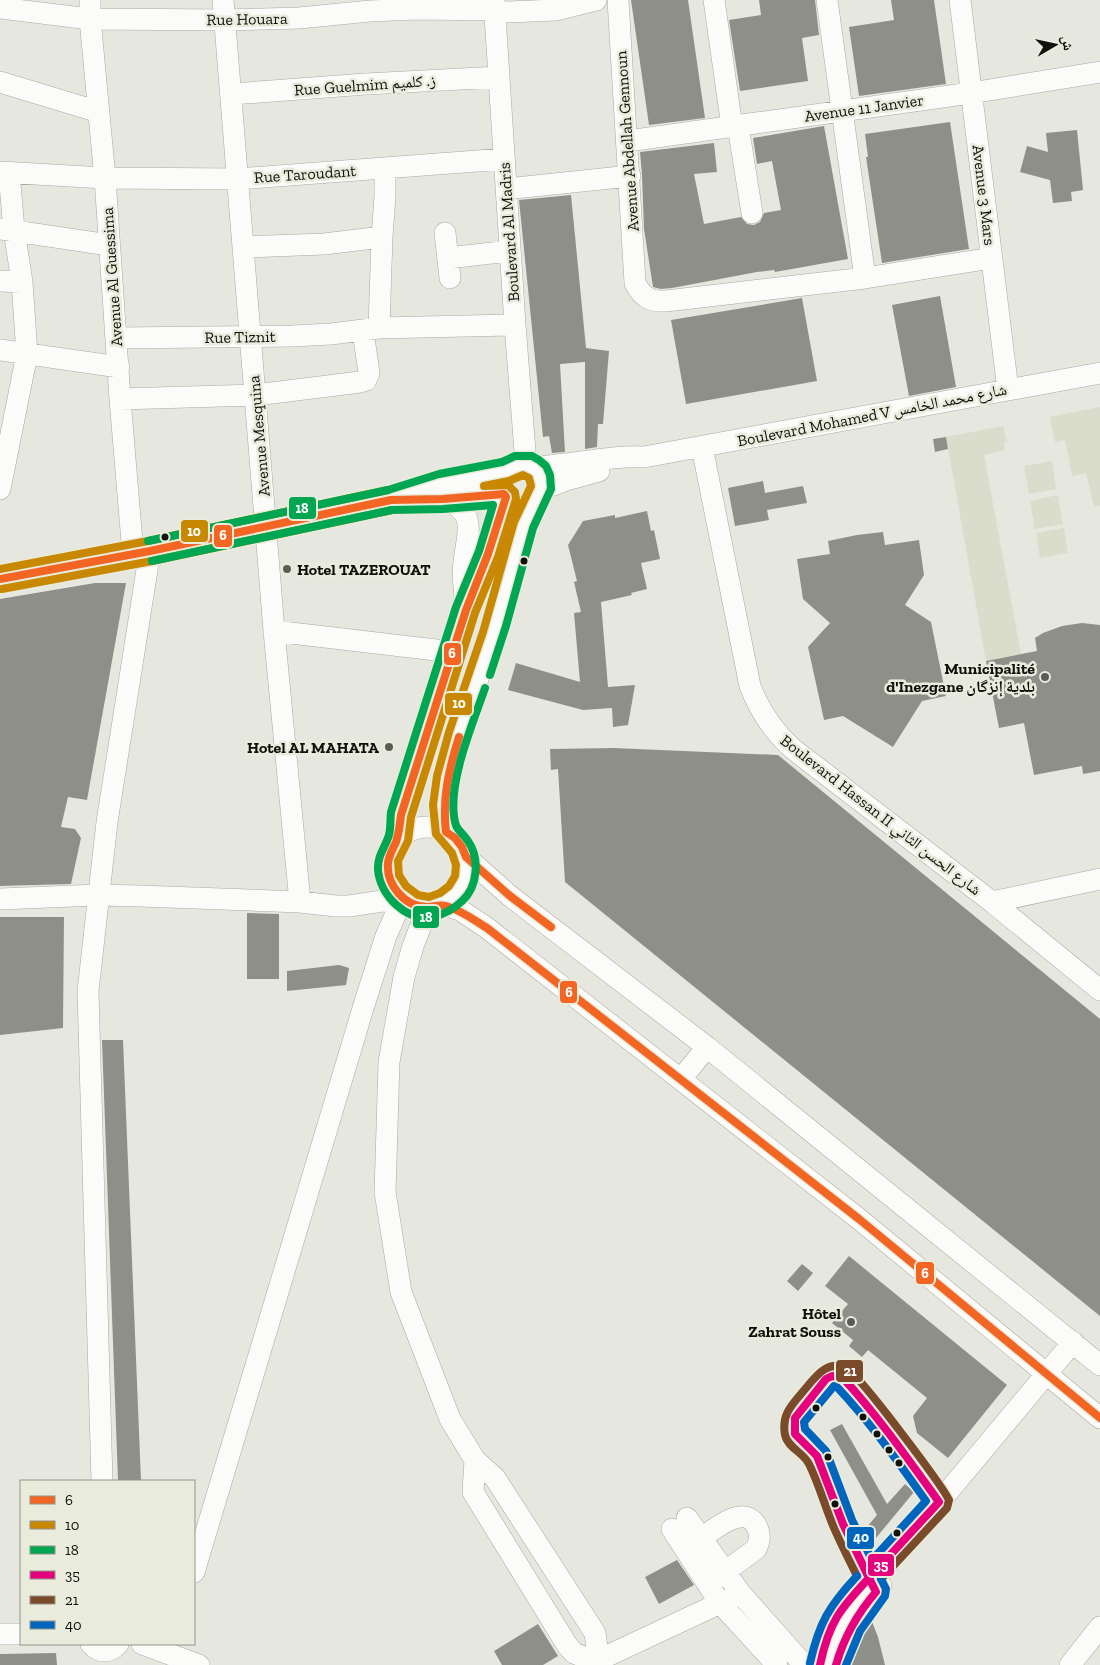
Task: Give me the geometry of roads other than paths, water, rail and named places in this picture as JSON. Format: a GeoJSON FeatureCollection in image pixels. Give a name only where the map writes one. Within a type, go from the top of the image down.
{"type":"FeatureCollection","features":[{"type":"Feature","properties":{"kind":"street","name":"Rue Houara"},"geometry":{"type":"LineString","coordinates":[[0,8],[224,10],[299,18],[370,11],[495,5],[507,12],[556,10],[596,0]]}},
{"type":"Feature","properties":{"kind":"street","name":"Avenue Abdellah Gennoun"},"geometry":{"type":"LineString","coordinates":[[618,0],[636,283],[639,292],[646,299],[656,302],[864,278]]}},
{"type":"Feature","properties":{"kind":"street"},"geometry":{"type":"LineString","coordinates":[[714,0],[752,213]]}},
{"type":"Feature","properties":{"kind":"street"},"geometry":{"type":"LineString","coordinates":[[827,0],[864,278],[992,258]]}},
{"type":"Feature","properties":{"kind":"street","name":"Avenue 3 Mars"},"geometry":{"type":"LineString","coordinates":[[960,0],[1008,390]]}},
{"type":"Feature","properties":{"kind":"street","name":"Boulevard Al Madris"},"geometry":{"type":"LineString","coordinates":[[495,5],[514,325],[529,466]]}},
{"type":"Feature","properties":{"kind":"street","name":"Avenue Al Guessima"},"geometry":{"type":"LineString","coordinates":[[90,10],[105,178],[120,399],[142,553],[107,822],[88,991],[102,1480]]}},
{"type":"Feature","properties":{"kind":"street","name":"Avenue Mesquina"},"geometry":{"type":"LineString","coordinates":[[224,10],[274,631],[300,902]]}},
{"type":"Feature","properties":{"kind":"street","name":"Avenue 11 Janvier"},"geometry":{"type":"LineString","coordinates":[[628,142],[971,93],[1100,72]]}},
{"type":"Feature","properties":{"kind":"street","name":"Rue Guelmim ز. كلميم"},"geometry":{"type":"LineString","coordinates":[[232,94],[499,77]]}},
{"type":"Feature","properties":{"kind":"street"},"geometry":{"type":"LineString","coordinates":[[0,82],[99,112]]}},
{"type":"Feature","properties":{"kind":"street","name":"Rue Taroudant"},"geometry":{"type":"LineString","coordinates":[[5,172],[105,178],[238,179],[504,159]]}},
{"type":"Feature","properties":{"kind":"street"},"geometry":{"type":"LineString","coordinates":[[120,399],[256,394],[366,380],[382,237],[385,168]]}},
{"type":"Feature","properties":{"kind":"street"},"geometry":{"type":"LineString","coordinates":[[0,489],[8,416],[27,354],[22,282],[7,229],[5,172]]}},
{"type":"Feature","properties":{"kind":"street"},"geometry":{"type":"LineString","coordinates":[[506,189],[630,176]]}},
{"type":"Feature","properties":{"kind":"street"},"geometry":{"type":"LineString","coordinates":[[7,229],[109,245]]}},
{"type":"Feature","properties":{"kind":"street"},"geometry":{"type":"LineString","coordinates":[[445,233],[449,268],[510,251]]}},
{"type":"Feature","properties":{"kind":"street"},"geometry":{"type":"LineString","coordinates":[[244,247],[324,244],[382,237]]}},
{"type":"Feature","properties":{"kind":"street"},"geometry":{"type":"LineString","coordinates":[[0,281],[22,282]]}},
{"type":"Feature","properties":{"kind":"street","name":"Rue Tiznit"},"geometry":{"type":"LineString","coordinates":[[117,338],[251,338],[371,329],[514,325]]}},
{"type":"Feature","properties":{"kind":"street"},"geometry":{"type":"LineString","coordinates":[[0,350],[119,367]]}},
{"type":"Feature","properties":{"kind":"street","name":"Boulevard Mohamed V شارع محمد الخامس"},"geometry":{"type":"LineString","coordinates":[[529,466],[552,466],[620,457],[644,457],[1100,373]]}},
{"type":"Feature","properties":{"kind":"street","name":"Boulevard Hassan II شارع الحسن الثاني"},"geometry":{"type":"LineString","coordinates":[[702,447],[750,686],[757,704],[767,721],[793,749],[992,902],[1100,990]]}},
{"type":"Feature","properties":{"kind":"street","name":"Boulevard Mohamed V شارع محمد الخامس"},"geometry":{"type":"LineString","coordinates":[[537,495],[567,480],[644,457]]}},
{"type":"Feature","properties":{"kind":"street"},"geometry":{"type":"LineString","coordinates":[[0,579],[142,553],[391,500],[441,484],[506,471],[512,466],[519,464],[529,466],[537,471],[542,484],[522,530],[492,635],[450,762],[443,806],[446,832]]}},
{"type":"Feature","properties":{"kind":"street"},"geometry":{"type":"LineString","coordinates":[[397,841],[401,815],[466,610],[488,554],[505,496],[502,482],[506,471]]}},
{"type":"Feature","properties":{"kind":"street"},"geometry":{"type":"LineString","coordinates":[[391,500],[505,496],[511,501],[523,504],[537,495]]}},
{"type":"Feature","properties":{"kind":"street"},"geometry":{"type":"LineString","coordinates":[[444,499],[455,504],[464,512],[469,523],[463,575],[466,610]]}},
{"type":"Feature","properties":{"kind":"street"},"geometry":{"type":"LineString","coordinates":[[274,631],[453,652]]}},
{"type":"Feature","properties":{"kind":"street"},"geometry":{"type":"LineString","coordinates":[[594,1664],[598,1648],[595,1633],[495,1478],[475,1460],[450,1419],[401,1292],[385,1192],[389,1062],[404,977],[434,906],[451,899],[462,885],[467,869],[466,857],[462,847],[455,838],[446,832],[433,827],[420,827],[407,832],[397,841],[390,852],[388,864],[389,877],[394,889],[403,898],[414,904],[434,906],[460,910],[487,928],[859,1219],[1100,1418]]}},
{"type":"Feature","properties":{"kind":"street"},"geometry":{"type":"LineString","coordinates":[[466,857],[510,896],[707,1047],[1100,1365]]}},
{"type":"Feature","properties":{"kind":"street"},"geometry":{"type":"LineString","coordinates":[[992,902],[1100,880]]}},
{"type":"Feature","properties":{"kind":"street"},"geometry":{"type":"LineString","coordinates":[[0,899],[98,895],[300,902],[349,906],[403,898]]}},
{"type":"Feature","properties":{"kind":"street"},"geometry":{"type":"LineString","coordinates":[[195,1569],[364,1005],[386,936],[403,898]]}},
{"type":"Feature","properties":{"kind":"street"},"geometry":{"type":"LineString","coordinates":[[681,1079],[707,1047]]}},
{"type":"Feature","properties":{"kind":"street"},"geometry":{"type":"LineString","coordinates":[[836,1665],[841,1646],[865,1604],[956,1502],[1078,1346]]}},
{"type":"Feature","properties":{"kind":"street"},"geometry":{"type":"LineString","coordinates":[[820,1665],[827,1634],[838,1612],[1052,1378]]}},
{"type":"Feature","properties":{"kind":"street"},"geometry":{"type":"LineString","coordinates":[[475,1460],[473,1492],[567,1645],[574,1653],[594,1664]]}},
{"type":"Feature","properties":{"kind":"street"},"geometry":{"type":"LineString","coordinates":[[694,1544],[736,1516],[744,1516],[755,1524],[760,1536],[760,1542],[756,1549],[708,1584]]}},
{"type":"Feature","properties":{"kind":"street"},"geometry":{"type":"LineString","coordinates":[[679,1524],[694,1544],[726,1571],[741,1594],[804,1665]]}},
{"type":"Feature","properties":{"kind":"street"},"geometry":{"type":"LineString","coordinates":[[694,1544],[708,1584],[720,1603],[778,1665]]}},
{"type":"Feature","properties":{"kind":"street"},"geometry":{"type":"LineString","coordinates":[[594,1664],[741,1594]]}},
{"type":"Feature","properties":{"kind":"street"},"geometry":{"type":"LineString","coordinates":[[1070,1665],[1100,1627]]}},
{"type":"Feature","properties":{"kind":"street"},"geometry":{"type":"LineString","coordinates":[[0,1634],[20,1634]]}},
{"type":"Feature","properties":{"kind":"street"},"geometry":{"type":"LineString","coordinates":[[145,1645],[199,1665]]}},
{"type":"Feature","properties":{"kind":"street"},"geometry":{"type":"LineString","coordinates":[[91,1651],[104,1652],[111,1650],[117,1652]]}},
{"type":"Feature","properties":{"kind":"place","name":"Hotel TAZEROUAT"},"geometry":{"type":"Point","coordinates":[287,569]}},
{"type":"Feature","properties":{"kind":"place","name":"Municipalité d'Inezgane بلدية إنزگان"},"geometry":{"type":"Point","coordinates":[1045,677]}},
{"type":"Feature","properties":{"kind":"place","name":"Hotel AL MAHATA"},"geometry":{"type":"Point","coordinates":[389,747]}},
{"type":"Feature","properties":{"kind":"place","name":"Hôtel Zahrat Souss"},"geometry":{"type":"Point","coordinates":[851,1322]}}]}
